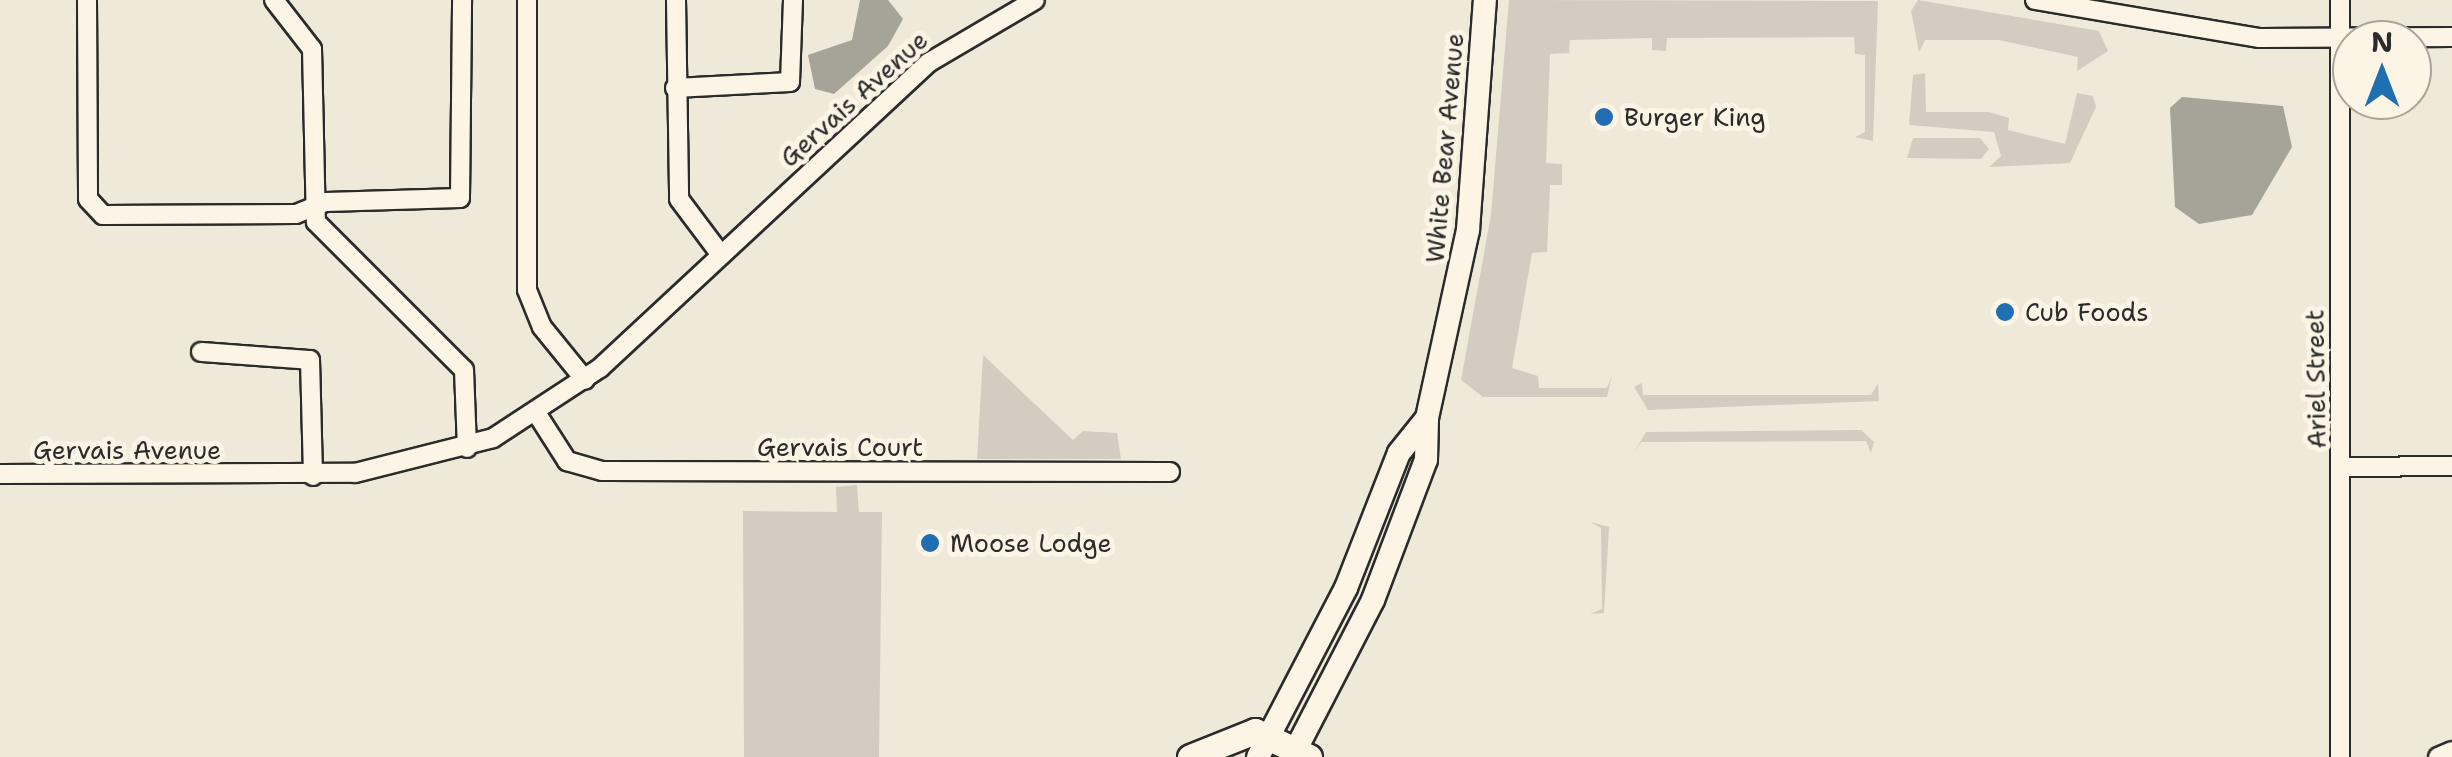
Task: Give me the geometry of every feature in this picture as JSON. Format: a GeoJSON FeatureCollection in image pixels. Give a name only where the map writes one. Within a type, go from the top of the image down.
{"type":"FeatureCollection","features":[{"type":"Feature","properties":{"kind":"highway"},"geometry":{"type":"LineString","coordinates":[[1190,757],[1232,734],[1299,754]]}},
{"type":"Feature","properties":{"kind":"main road","name":"White Bear Avenue"},"geometry":{"type":"LineString","coordinates":[[1299,754],[1400,537],[1426,460],[1427,418],[1468,230],[1485,0]]}},
{"type":"Feature","properties":{"kind":"main road"},"geometry":{"type":"LineString","coordinates":[[1264,746],[1346,588],[1399,453],[1427,418]]}},
{"type":"Feature","properties":{"kind":"street"},"geometry":{"type":"LineString","coordinates":[[86,0],[95,212],[446,202],[464,192],[462,0]]}},
{"type":"Feature","properties":{"kind":"street"},"geometry":{"type":"LineString","coordinates":[[274,0],[312,49],[312,208],[464,370],[466,448]]}},
{"type":"Feature","properties":{"kind":"street"},"geometry":{"type":"LineString","coordinates":[[527,0],[527,290],[542,327],[585,380]]}},
{"type":"Feature","properties":{"kind":"street"},"geometry":{"type":"LineString","coordinates":[[676,0],[680,199],[721,255]]}},
{"type":"Feature","properties":{"kind":"street"},"geometry":{"type":"LineString","coordinates":[[676,88],[790,82],[793,0]]}},
{"type":"Feature","properties":{"kind":"street","name":"Gervais Avenue"},"geometry":{"type":"LineString","coordinates":[[0,474],[313,476],[396,468],[466,448],[537,414],[585,380],[928,62],[1035,0]]}},
{"type":"Feature","properties":{"kind":"street"},"geometry":{"type":"LineString","coordinates":[[2035,0],[2210,32],[2332,40]]}},
{"type":"Feature","properties":{"kind":"street","name":"Ariel Street"},"geometry":{"type":"LineString","coordinates":[[2340,120],[2343,468],[2340,757]]}},
{"type":"Feature","properties":{"kind":"street"},"geometry":{"type":"LineString","coordinates":[[201,352],[310,360],[313,476]]}},
{"type":"Feature","properties":{"kind":"street","name":"Gervais Court"},"geometry":{"type":"LineString","coordinates":[[537,414],[567,461],[602,471],[1170,472]]}},
{"type":"Feature","properties":{"kind":"street"},"geometry":{"type":"LineString","coordinates":[[2343,468],[2452,466]]}},
{"type":"Feature","properties":{"kind":"street"},"geometry":{"type":"LineString","coordinates":[[2438,757],[2452,751]]}},
{"type":"Feature","properties":{"kind":"shaded area"},"geometry":{"type":"Polygon","coordinates":[[[860,0],[888,0],[903,19],[888,46],[834,94],[815,89],[808,55],[852,40],[860,0]]]}},
{"type":"Feature","properties":{"kind":"shaded area"},"geometry":{"type":"Polygon","coordinates":[[[1509,0],[1878,1],[1873,141],[1855,137],[1865,132],[1865,55],[1855,54],[1854,37],[1667,38],[1666,51],[1652,50],[1652,38],[1570,40],[1569,53],[1550,54],[1546,163],[1562,164],[1562,185],[1550,185],[1547,252],[1532,253],[1512,368],[1538,376],[1539,388],[1607,388],[1612,375],[1607,397],[1483,397],[1461,380],[1491,215],[1509,0]]]}},
{"type":"Feature","properties":{"kind":"shaded area"},"geometry":{"type":"Polygon","coordinates":[[[1918,0],[2099,31],[2108,51],[2077,71],[2078,57],[1999,40],[1925,40],[1919,52],[1911,11],[1918,0]]]}},
{"type":"Feature","properties":{"kind":"shaded area"},"geometry":{"type":"Polygon","coordinates":[[[1925,73],[1926,112],[1989,112],[2009,118],[2008,130],[2065,144],[2077,93],[2093,96],[2096,107],[2070,163],[1989,167],[2001,156],[1994,132],[1909,125],[1913,75],[1925,73]]]}},
{"type":"Feature","properties":{"kind":"shaded area"},"geometry":{"type":"Polygon","coordinates":[[[2182,97],[2283,106],[2292,147],[2252,215],[2199,224],[2175,207],[2170,108],[2182,97]]]}},
{"type":"Feature","properties":{"kind":"shaded area"},"geometry":{"type":"Polygon","coordinates":[[[1913,138],[1980,138],[1989,149],[1981,159],[1907,158],[1913,138]]]}},
{"type":"Feature","properties":{"kind":"shaded area"},"geometry":{"type":"Polygon","coordinates":[[[983,355],[1073,440],[1083,431],[1117,433],[1121,459],[977,459],[983,355]]]}},
{"type":"Feature","properties":{"kind":"shaded area"},"geometry":{"type":"Polygon","coordinates":[[[1642,383],[1643,395],[1871,395],[1878,383],[1879,401],[1648,410],[1634,387],[1642,383]]]}},
{"type":"Feature","properties":{"kind":"shaded area"},"geometry":{"type":"Polygon","coordinates":[[[1861,430],[1874,442],[1871,453],[1866,441],[1641,442],[1633,454],[1646,432],[1861,430]]]}},
{"type":"Feature","properties":{"kind":"shaded area"},"geometry":{"type":"Polygon","coordinates":[[[857,485],[859,512],[882,512],[879,757],[744,757],[743,511],[837,512],[836,487],[857,485]]]}},
{"type":"Feature","properties":{"kind":"shaded area"},"geometry":{"type":"Polygon","coordinates":[[[1590,522],[1609,527],[1604,613],[1590,614],[1602,609],[1601,528],[1590,522]]]}},
{"type":"Feature","properties":{"kind":"place","name":"Burger King"},"geometry":{"type":"Point","coordinates":[1604,117]}},
{"type":"Feature","properties":{"kind":"place","name":"Cub Foods"},"geometry":{"type":"Point","coordinates":[2005,312]}},
{"type":"Feature","properties":{"kind":"place","name":"Moose Lodge"},"geometry":{"type":"Point","coordinates":[930,543]}}]}
